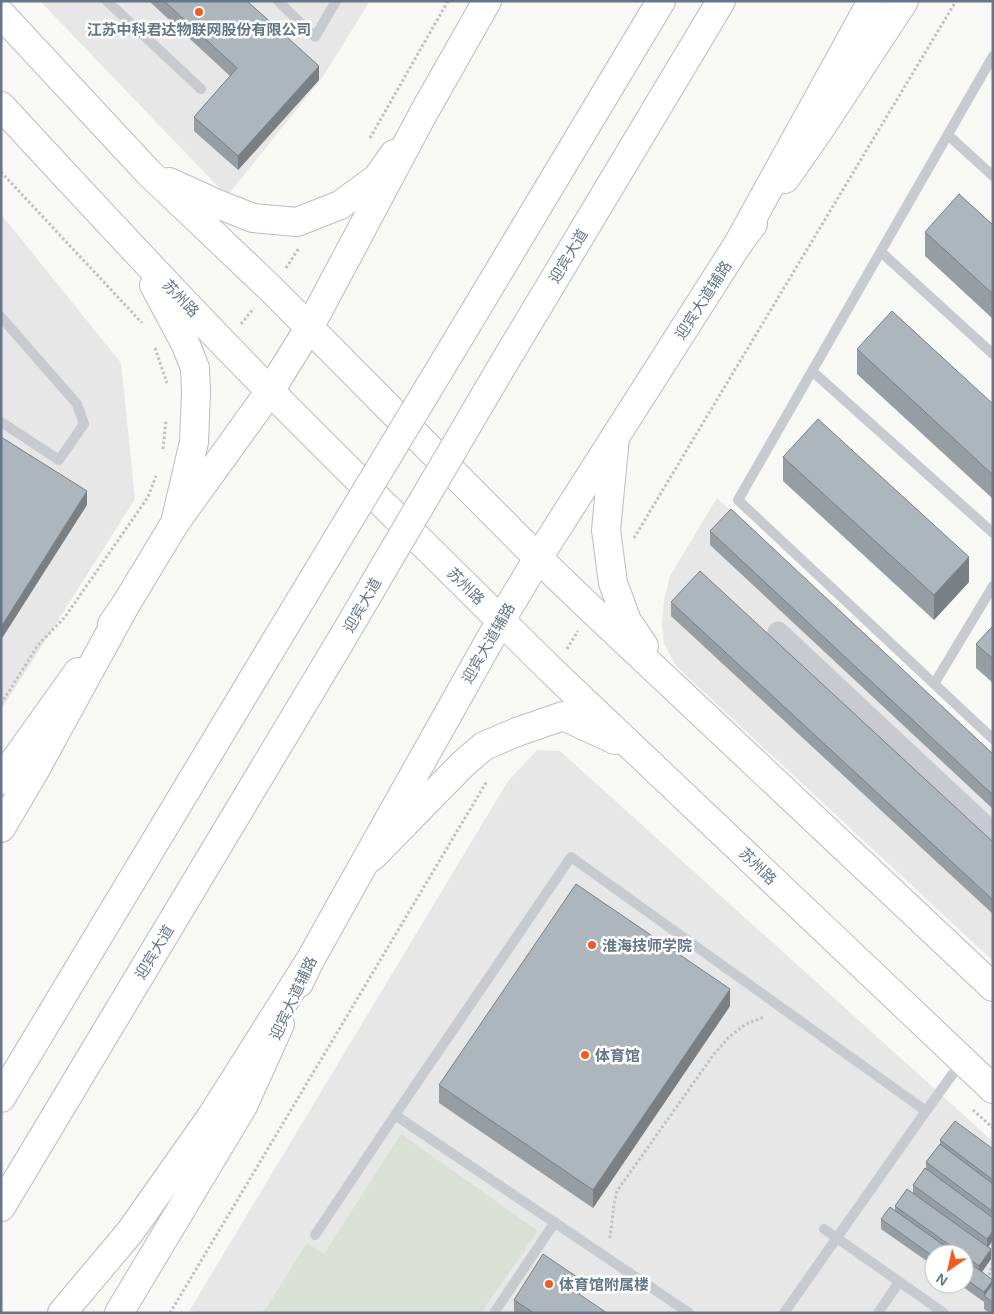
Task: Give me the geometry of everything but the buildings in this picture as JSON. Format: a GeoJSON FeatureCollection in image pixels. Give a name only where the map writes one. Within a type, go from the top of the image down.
{"type":"FeatureCollection","features":[{"type":"Feature","properties":{"kind":"main road"},"geometry":{"type":"LineString","coordinates":[[1,828],[34,772],[126,604],[175,523],[270,391],[309,328],[423,114],[487,1]]}},
{"type":"Feature","properties":{"kind":"main road"},"geometry":{"type":"LineString","coordinates":[[1,1098],[661,1]]}},
{"type":"Feature","properties":{"kind":"main road","name":"迎宾大道"},"geometry":{"type":"LineString","coordinates":[[1,1207],[344,637],[501,368],[721,1]]}},
{"type":"Feature","properties":{"kind":"main road"},"geometry":{"type":"LineString","coordinates":[[738,244],[872,1]]}},
{"type":"Feature","properties":{"kind":"main road","name":"迎宾大道辅路"},"geometry":{"type":"LineString","coordinates":[[119,1313],[242,1106],[309,962],[501,620],[538,558],[738,244],[818,132],[904,1]]}},
{"type":"Feature","properties":{"kind":"main road"},"geometry":{"type":"LineString","coordinates":[[1,14],[149,173],[270,288],[538,558],[993,988]]}},
{"type":"Feature","properties":{"kind":"main road","name":"苏州路"},"geometry":{"type":"LineString","coordinates":[[1,106],[132,247],[270,391],[553,672],[993,1089]]}},
{"type":"Feature","properties":{"kind":"main road"},"geometry":{"type":"LineString","coordinates":[[149,173],[214,204],[253,218],[297,222],[340,205],[377,178],[423,114]]}},
{"type":"Feature","properties":{"kind":"main road"},"geometry":{"type":"LineString","coordinates":[[132,247],[163,300],[186,345],[195,368],[194,442],[175,523]]}},
{"type":"Feature","properties":{"kind":"main road"},"geometry":{"type":"LineString","coordinates":[[615,437],[606,530],[614,583],[627,621],[665,679]]}},
{"type":"Feature","properties":{"kind":"main road"},"geometry":{"type":"LineString","coordinates":[[1,780],[126,604]]}},
{"type":"Feature","properties":{"kind":"main road"},"geometry":{"type":"LineString","coordinates":[[361,869],[463,764],[484,746],[563,716],[634,748]]}},
{"type":"Feature","properties":{"kind":"main road"},"geometry":{"type":"LineString","coordinates":[[62,1313],[130,1232],[195,1140],[309,962]]}},
{"type":"Feature","properties":{"kind":"street"},"geometry":{"type":"LineString","coordinates":[[778,632],[993,833]]}},
{"type":"Feature","properties":{"kind":"lane"},"geometry":{"type":"LineString","coordinates":[[107,1],[201,89]]}},
{"type":"Feature","properties":{"kind":"lane"},"geometry":{"type":"LineString","coordinates":[[278,1],[315,37],[336,1]]}},
{"type":"Feature","properties":{"kind":"lane"},"geometry":{"type":"LineString","coordinates":[[993,56],[738,500],[993,739]]}},
{"type":"Feature","properties":{"kind":"lane"},"geometry":{"type":"LineString","coordinates":[[948,135],[993,176]]}},
{"type":"Feature","properties":{"kind":"lane"},"geometry":{"type":"LineString","coordinates":[[881,252],[993,354]]}},
{"type":"Feature","properties":{"kind":"lane"},"geometry":{"type":"LineString","coordinates":[[1,317],[77,404],[84,424],[60,460],[1,422]]}},
{"type":"Feature","properties":{"kind":"lane"},"geometry":{"type":"LineString","coordinates":[[812,371],[993,533]]}},
{"type":"Feature","properties":{"kind":"lane"},"geometry":{"type":"LineString","coordinates":[[934,684],[993,586]]}},
{"type":"Feature","properties":{"kind":"lane"},"geometry":{"type":"LineString","coordinates":[[315,1235],[571,858],[926,1111]]}},
{"type":"Feature","properties":{"kind":"lane"},"geometry":{"type":"LineString","coordinates":[[784,1313],[962,1060]]}},
{"type":"Feature","properties":{"kind":"lane"},"geometry":{"type":"LineString","coordinates":[[396,1115],[689,1313]]}},
{"type":"Feature","properties":{"kind":"lane"},"geometry":{"type":"LineString","coordinates":[[494,1313],[555,1222]]}},
{"type":"Feature","properties":{"kind":"lane"},"geometry":{"type":"LineString","coordinates":[[824,1230],[944,1313]]}},
{"type":"Feature","properties":{"kind":"lane"},"geometry":{"type":"LineString","coordinates":[[878,1313],[899,1282]]}},
{"type":"Feature","properties":{"kind":"path"},"geometry":{"type":"LineString","coordinates":[[1,172],[148,329]]}},
{"type":"Feature","properties":{"kind":"path"},"geometry":{"type":"LineString","coordinates":[[154,344],[167,384]]}},
{"type":"Feature","properties":{"kind":"path"},"geometry":{"type":"LineString","coordinates":[[609,1259],[611,1223],[618,1191],[714,1054],[729,1037],[746,1024],[785,1010]]}},
{"type":"Feature","properties":{"kind":"path"},"geometry":{"type":"LineString","coordinates":[[946,1084],[993,1128]]}},
{"type":"Feature","properties":{"kind":"path"},"geometry":{"type":"LineString","coordinates":[[988,1280],[993,1261]]}},
{"type":"Feature","properties":{"kind":"shaded area"},"geometry":{"type":"Polygon","coordinates":[[[40,1],[370,1],[322,78],[227,196],[40,1]]]}},
{"type":"Feature","properties":{"kind":"shaded area"},"geometry":{"type":"Polygon","coordinates":[[[1,214],[121,363],[135,499],[1,710],[1,214]]]}},
{"type":"Feature","properties":{"kind":"shaded area"},"geometry":{"type":"Polygon","coordinates":[[[717,498],[993,756],[993,961],[676,666],[664,643],[662,625],[664,600],[670,576],[717,498]]]}},
{"type":"Feature","properties":{"kind":"shaded area","name":"淮海技师学院"},"geometry":{"type":"Polygon","coordinates":[[[537,750],[560,751],[993,1142],[993,1313],[188,1313],[508,781],[537,750]]]}},
{"type":"Feature","properties":{"kind":"shaded area"},"geometry":{"type":"Polygon","coordinates":[[[401,1134],[538,1231],[481,1313],[263,1313],[307,1243],[324,1254],[401,1134]]]}},
{"type":"Feature","properties":{"kind":"place","name":"江苏中科君达物联网股份有限公司"},"geometry":{"type":"Point","coordinates":[199,12]}},
{"type":"Feature","properties":{"kind":"place","name":"淮海技师学院"},"geometry":{"type":"Point","coordinates":[592,945]}},
{"type":"Feature","properties":{"kind":"place","name":"体育馆"},"geometry":{"type":"Point","coordinates":[585,1055]}},
{"type":"Feature","properties":{"kind":"place","name":"体育馆附属楼"},"geometry":{"type":"Point","coordinates":[549,1284]}}]}
